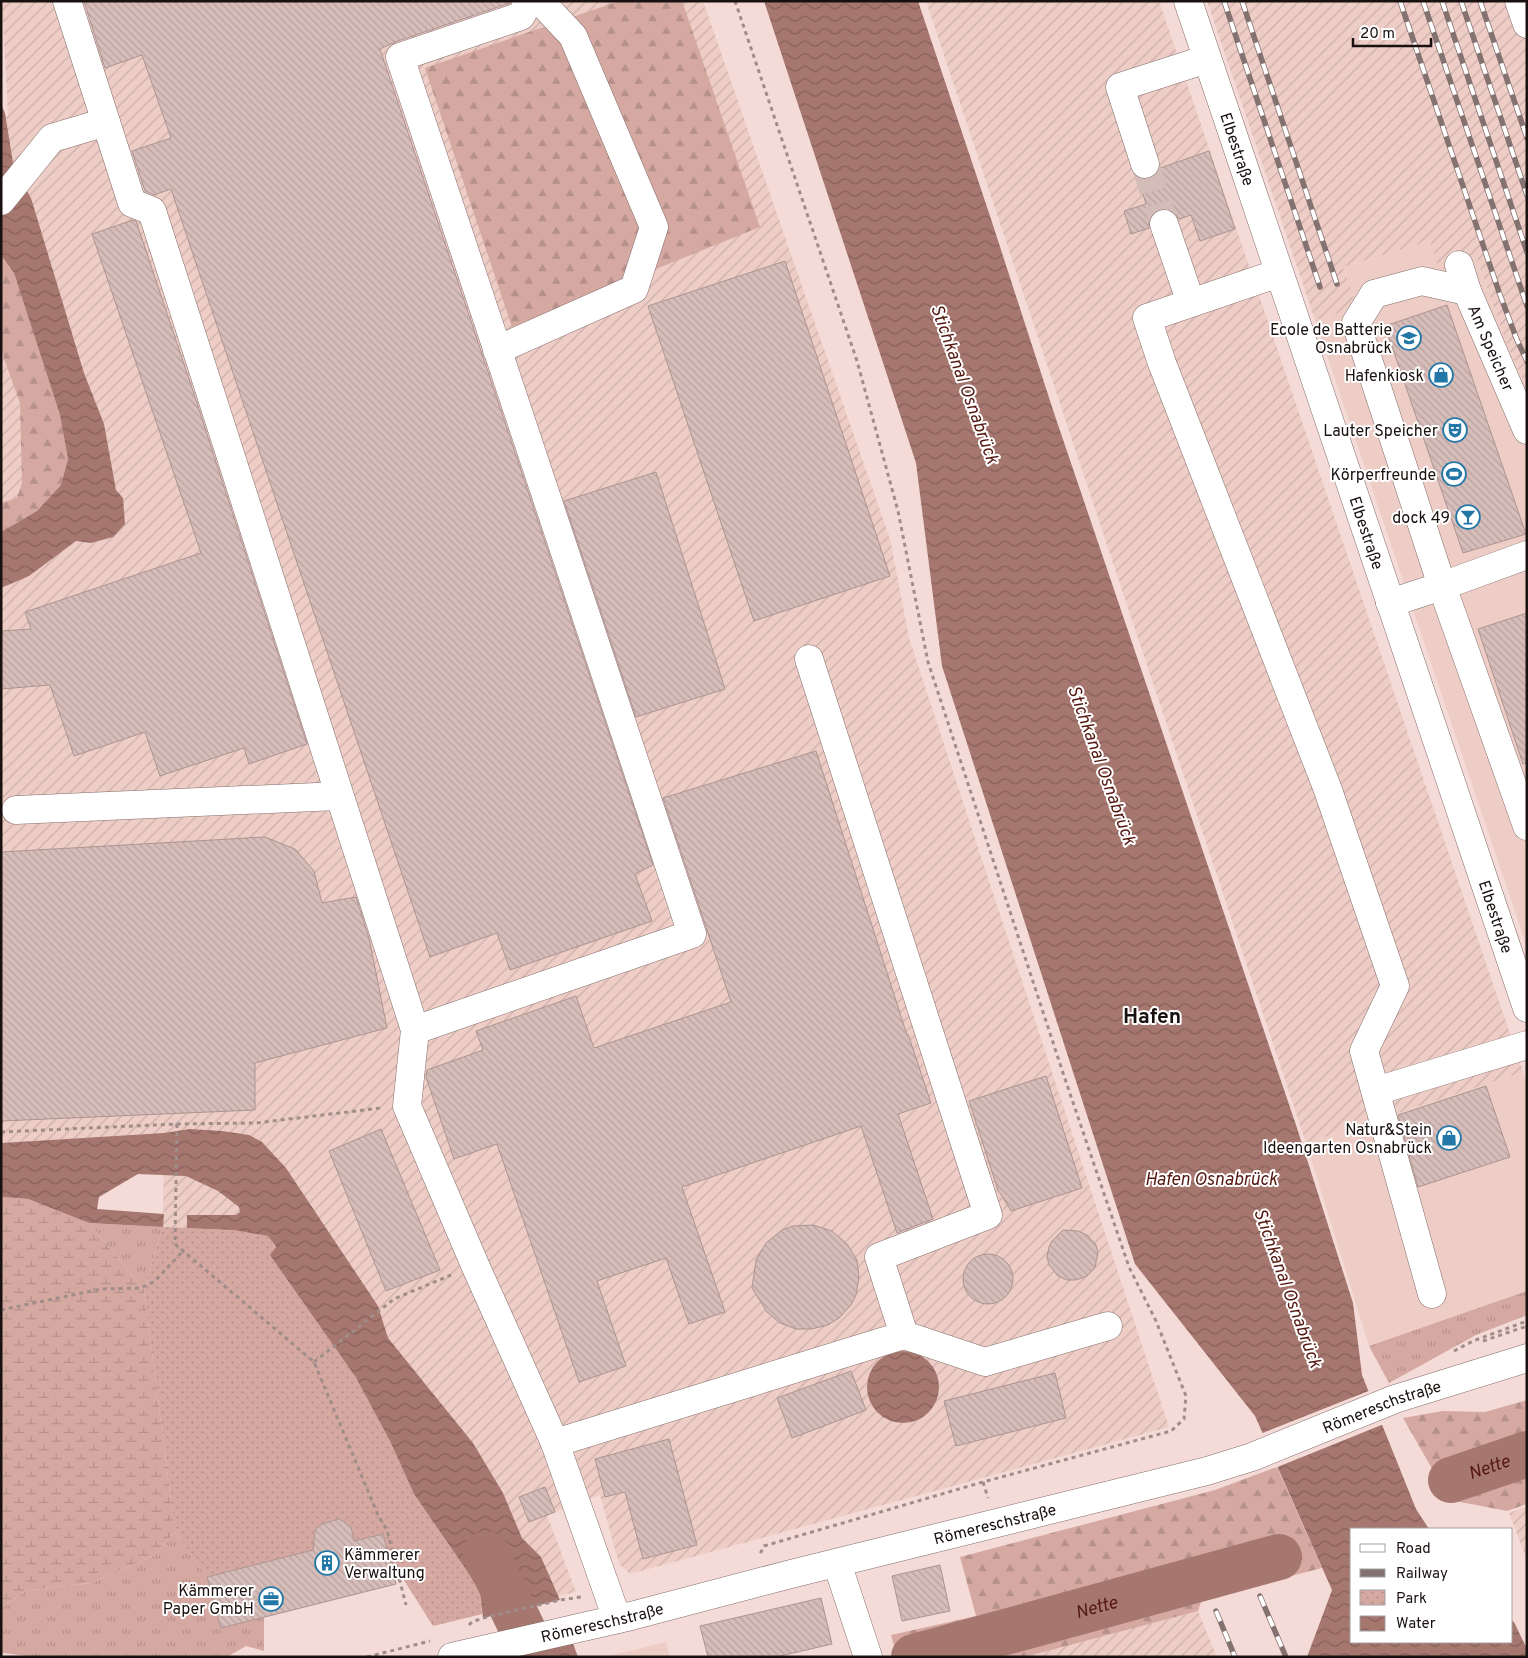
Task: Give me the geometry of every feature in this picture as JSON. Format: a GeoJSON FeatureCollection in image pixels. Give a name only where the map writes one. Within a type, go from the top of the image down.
{"type":"FeatureCollection","features":[{"type":"Feature","properties":{"kind":"street"},"geometry":{"type":"LineString","coordinates":[[67,1],[132,203],[152,211],[415,1030],[406,1106],[555,1443],[617,1619]]}},
{"type":"Feature","properties":{"kind":"street"},"geometry":{"type":"LineString","coordinates":[[415,1030],[692,934],[400,57],[521,16],[530,1]]}},
{"type":"Feature","properties":{"kind":"street"},"geometry":{"type":"LineString","coordinates":[[497,350],[634,289],[654,226],[573,36],[540,1]]}},
{"type":"Feature","properties":{"kind":"street","name":"Elbestraße"},"geometry":{"type":"LineString","coordinates":[[1188,1],[1527,1008]]}},
{"type":"Feature","properties":{"kind":"street"},"geometry":{"type":"LineString","coordinates":[[1519,1],[1527,24]]}},
{"type":"Feature","properties":{"kind":"street"},"geometry":{"type":"LineString","coordinates":[[1145,164],[1120,87],[1207,59]]}},
{"type":"Feature","properties":{"kind":"street"},"geometry":{"type":"LineString","coordinates":[[1,201],[52,138],[106,122]]}},
{"type":"Feature","properties":{"kind":"street"},"geometry":{"type":"LineString","coordinates":[[1164,224],[1191,303]]}},
{"type":"Feature","properties":{"kind":"street","name":"Am Speicher"},"geometry":{"type":"LineString","coordinates":[[1459,265],[1467,291],[1527,430]]}},
{"type":"Feature","properties":{"kind":"street"},"geometry":{"type":"LineString","coordinates":[[1279,273],[1147,318],[1162,363],[1328,790],[1395,986],[1364,1051],[1432,1294]]}},
{"type":"Feature","properties":{"kind":"street"},"geometry":{"type":"LineString","coordinates":[[1467,291],[1422,281],[1374,294],[1356,323],[1442,586],[1527,826]]}},
{"type":"Feature","properties":{"kind":"street"},"geometry":{"type":"LineString","coordinates":[[1390,603],[1527,555]]}},
{"type":"Feature","properties":{"kind":"street"},"geometry":{"type":"LineString","coordinates":[[809,659],[988,1215],[879,1257],[904,1335]]}},
{"type":"Feature","properties":{"kind":"street"},"geometry":{"type":"LineString","coordinates":[[16,810],[340,796]]}},
{"type":"Feature","properties":{"kind":"street"},"geometry":{"type":"LineString","coordinates":[[1376,1091],[1527,1045]]}},
{"type":"Feature","properties":{"kind":"street"},"geometry":{"type":"LineString","coordinates":[[555,1443],[904,1335],[985,1362],[1108,1326]]}},
{"type":"Feature","properties":{"kind":"street","name":"Römereschstraße"},"geometry":{"type":"LineString","coordinates":[[442,1649],[495,1647],[617,1619],[1206,1471],[1252,1456],[1395,1399],[1527,1358]]}},
{"type":"Feature","properties":{"kind":"street"},"geometry":{"type":"LineString","coordinates":[[837,1563],[868,1657]]}},
{"type":"Feature","properties":{"kind":"path"},"geometry":{"type":"LineString","coordinates":[[735,1],[858,361],[898,511],[928,662],[1129,1267],[1156,1321],[1186,1396],[1184,1419],[1171,1431],[983,1482],[764,1546],[756,1562]]}},
{"type":"Feature","properties":{"kind":"path"},"geometry":{"type":"LineString","coordinates":[[1,1132],[177,1124],[256,1123],[406,1106]]}},
{"type":"Feature","properties":{"kind":"path"},"geometry":{"type":"LineString","coordinates":[[177,1124],[175,1244],[314,1362],[378,1514],[387,1530],[406,1606]]}},
{"type":"Feature","properties":{"kind":"path"},"geometry":{"type":"LineString","coordinates":[[1,1310],[101,1289],[140,1288],[154,1282],[183,1251]]}},
{"type":"Feature","properties":{"kind":"path"},"geometry":{"type":"LineString","coordinates":[[314,1362],[394,1299],[475,1265]]}},
{"type":"Feature","properties":{"kind":"path"},"geometry":{"type":"LineString","coordinates":[[983,1482],[990,1505]]}},
{"type":"Feature","properties":{"kind":"path"},"geometry":{"type":"LineString","coordinates":[[468,1627],[472,1622],[483,1618],[560,1600]]}},
{"type":"Feature","properties":{"kind":"path"},"geometry":{"type":"LineString","coordinates":[[367,1657],[442,1649]]}},
{"type":"Feature","properties":{"kind":"shaded area"},"geometry":{"type":"Polygon","coordinates":[[[2,1],[703,1],[890,539],[909,638],[1169,1427],[630,1574],[619,1564],[600,1495],[547,1515],[576,1592],[433,1626],[402,1577],[395,1579],[396,1584],[221,1628],[207,1577],[175,1532],[144,1289],[163,1227],[164,1133],[1,1143],[1,119],[8,116],[2,1]]]}},
{"type":"Feature","properties":{"kind":"shaded area"},"geometry":{"type":"Polygon","coordinates":[[[926,1],[1159,1],[1523,1072],[1306,1143],[926,1]]]}},
{"type":"Feature","properties":{"kind":"shaded area"},"geometry":{"type":"Polygon","coordinates":[[[1207,1],[1527,1],[1527,388],[1506,342],[1477,259],[1439,270],[1430,241],[1343,267],[1357,308],[1315,320],[1207,1]]]}},
{"type":"Feature","properties":{"kind":"shaded area"},"geometry":{"type":"Polygon","coordinates":[[[1430,241],[1459,265],[1477,259],[1506,342],[1527,388],[1527,947],[1315,320],[1357,308],[1343,267],[1430,241]]]}},
{"type":"Feature","properties":{"kind":"shaded area"},"geometry":{"type":"Polygon","coordinates":[[[1523,1072],[1527,1084],[1527,1291],[1369,1346],[1306,1143],[1523,1072]]]}},
{"type":"Feature","properties":{"kind":"shaded area"},"geometry":{"type":"Polygon","coordinates":[[[1527,1506],[1527,1560],[1509,1513],[1527,1506]]]}},
{"type":"Feature","properties":{"kind":"shaded area"},"geometry":{"type":"Polygon","coordinates":[[[1198,1611],[1217,1657],[1025,1657],[1198,1611]]]}},
{"type":"Feature","properties":{"kind":"shaded area"},"geometry":{"type":"Polygon","coordinates":[[[666,1642],[670,1657],[604,1657],[666,1642]]]}},
{"type":"Feature","properties":{"kind":"green space"},"geometry":{"type":"Polygon","coordinates":[[[619,1],[682,1],[760,227],[512,327],[425,68],[619,1]]]}},
{"type":"Feature","properties":{"kind":"green space"},"geometry":{"type":"Polygon","coordinates":[[[1,255],[14,273],[60,415],[68,459],[61,485],[37,511],[1,532],[1,503],[17,498],[22,483],[20,403],[1,350],[1,255]]]}},
{"type":"Feature","properties":{"kind":"green space"},"geometry":{"type":"Polygon","coordinates":[[[1,1197],[28,1199],[89,1223],[144,1289],[175,1532],[155,1555],[91,1583],[25,1591],[1,1608],[1,1197]]]}},
{"type":"Feature","properties":{"kind":"green space"},"geometry":{"type":"Polygon","coordinates":[[[89,1223],[163,1227],[144,1289],[89,1223]]]}},
{"type":"Feature","properties":{"kind":"green space"},"geometry":{"type":"Polygon","coordinates":[[[163,1227],[233,1230],[268,1236],[355,1376],[390,1441],[414,1494],[480,1592],[482,1614],[433,1626],[402,1577],[395,1579],[383,1534],[354,1541],[352,1530],[348,1523],[339,1520],[328,1521],[315,1530],[314,1537],[318,1549],[207,1577],[175,1532],[144,1289],[163,1227]]]}},
{"type":"Feature","properties":{"kind":"green space"},"geometry":{"type":"Polygon","coordinates":[[[1527,1291],[1527,1315],[1476,1335],[1389,1383],[1369,1346],[1527,1291]]]}},
{"type":"Feature","properties":{"kind":"green space"},"geometry":{"type":"Polygon","coordinates":[[[1527,1400],[1527,1504],[1507,1511],[1450,1500],[1403,1418],[1443,1411],[1485,1412],[1527,1400]]]}},
{"type":"Feature","properties":{"kind":"green space"},"geometry":{"type":"Polygon","coordinates":[[[1277,1467],[1322,1568],[1202,1599],[1198,1611],[1025,1657],[897,1657],[891,1635],[976,1616],[960,1557],[1215,1490],[1277,1467]]]}},
{"type":"Feature","properties":{"kind":"green space"},"geometry":{"type":"Polygon","coordinates":[[[175,1532],[207,1577],[221,1628],[264,1617],[264,1651],[246,1646],[227,1657],[33,1657],[4,1653],[1,1655],[1,1608],[25,1591],[91,1583],[155,1555],[175,1532]]]}},
{"type":"Feature","properties":{"kind":"water","name":"Hafen Osnabrück"},"geometry":{"type":"Polygon","coordinates":[[[764,1],[918,1],[1054,413],[1296,1125],[1353,1303],[1362,1375],[1416,1509],[1428,1528],[1350,1528],[1350,1643],[1513,1643],[1513,1622],[1527,1649],[1527,1657],[1307,1657],[1332,1590],[1255,1416],[1135,1264],[942,666],[916,463],[764,1]]]}},
{"type":"Feature","properties":{"kind":"water"},"geometry":{"type":"Polygon","coordinates":[[[1,104],[5,113],[14,169],[31,198],[84,373],[104,424],[116,490],[123,498],[125,524],[113,537],[91,543],[76,541],[29,576],[1,588],[1,532],[37,511],[61,485],[68,459],[60,415],[14,273],[1,255],[1,104]]]}},
{"type":"Feature","properties":{"kind":"water"},"geometry":{"type":"Polygon","coordinates":[[[190,1129],[249,1135],[262,1142],[286,1168],[378,1306],[388,1338],[473,1443],[503,1493],[522,1538],[541,1557],[560,1600],[483,1618],[480,1592],[414,1494],[390,1441],[355,1376],[270,1255],[276,1247],[268,1236],[233,1230],[187,1228],[187,1215],[236,1215],[240,1212],[239,1207],[218,1191],[186,1176],[138,1174],[99,1197],[97,1209],[164,1214],[163,1227],[89,1223],[28,1199],[1,1197],[1,1143],[164,1133],[190,1129]]]}},
{"type":"Feature","properties":{"kind":"water"},"geometry":{"type":"Polygon","coordinates":[[[903,1351],[923,1357],[933,1367],[939,1387],[933,1407],[923,1417],[903,1423],[883,1417],[873,1407],[867,1387],[873,1367],[883,1357],[903,1351]]]}},
{"type":"Feature","properties":{"kind":"water"},"geometry":{"type":"Polygon","coordinates":[[[568,1630],[578,1657],[499,1657],[568,1630]]]}},
{"type":"Feature","properties":{"kind":"pier"},"geometry":{"type":"Polygon","coordinates":[[[1371,1390],[1384,1424],[1275,1468],[1260,1434],[1371,1390]]]}},
{"type":"Feature","properties":{"kind":"building"},"geometry":{"type":"Polygon","coordinates":[[[84,1],[511,1],[510,3],[395,42],[380,49],[653,865],[635,874],[652,921],[510,970],[497,933],[430,957],[171,189],[154,195],[145,191],[132,151],[171,138],[142,55],[105,68],[84,1]]]}},
{"type":"Feature","properties":{"kind":"building"},"geometry":{"type":"Polygon","coordinates":[[[1209,151],[1235,229],[1200,241],[1191,215],[1179,219],[1174,212],[1167,209],[1159,209],[1152,214],[1149,228],[1131,234],[1124,211],[1146,204],[1138,178],[1150,179],[1156,175],[1160,168],[1209,151]]]}},
{"type":"Feature","properties":{"kind":"building"},"geometry":{"type":"Polygon","coordinates":[[[133,220],[136,221],[195,397],[307,744],[249,764],[244,748],[160,776],[145,732],[74,756],[50,685],[1,689],[1,631],[31,629],[25,612],[201,553],[92,234],[133,220]]]}},
{"type":"Feature","properties":{"kind":"building"},"geometry":{"type":"Polygon","coordinates":[[[785,261],[890,576],[754,621],[648,306],[785,261]]]}},
{"type":"Feature","properties":{"kind":"building","name":"Lauter Speicher"},"geometry":{"type":"Polygon","coordinates":[[[1447,305],[1526,534],[1463,553],[1385,326],[1447,305]]]}},
{"type":"Feature","properties":{"kind":"building"},"geometry":{"type":"Polygon","coordinates":[[[656,472],[725,689],[636,717],[564,501],[656,472]]]}},
{"type":"Feature","properties":{"kind":"building"},"geometry":{"type":"Polygon","coordinates":[[[1527,613],[1527,763],[1523,764],[1478,629],[1527,613]]]}},
{"type":"Feature","properties":{"kind":"building"},"geometry":{"type":"Polygon","coordinates":[[[816,751],[907,1035],[931,1103],[898,1114],[933,1219],[897,1233],[861,1126],[682,1187],[725,1312],[689,1324],[666,1258],[597,1281],[626,1366],[579,1382],[497,1144],[454,1159],[426,1077],[427,1070],[483,1050],[476,1031],[576,996],[594,1048],[731,1002],[663,798],[816,751]]]}},
{"type":"Feature","properties":{"kind":"building"},"geometry":{"type":"Polygon","coordinates":[[[265,837],[295,849],[314,871],[322,903],[356,897],[369,938],[387,1028],[255,1063],[255,1110],[1,1121],[1,852],[265,837]]]}},
{"type":"Feature","properties":{"kind":"building"},"geometry":{"type":"Polygon","coordinates":[[[1046,1076],[1082,1188],[1011,1211],[998,1190],[969,1101],[1046,1076]]]}},
{"type":"Feature","properties":{"kind":"building","name":"Natur&Stein Ideengarten Osnabrück"},"geometry":{"type":"Polygon","coordinates":[[[1486,1086],[1510,1157],[1418,1187],[1398,1115],[1486,1086]]]}},
{"type":"Feature","properties":{"kind":"building"},"geometry":{"type":"Polygon","coordinates":[[[381,1129],[440,1270],[386,1291],[329,1151],[381,1129]]]}},
{"type":"Feature","properties":{"kind":"building"},"geometry":{"type":"Polygon","coordinates":[[[813,1225],[832,1231],[847,1244],[857,1260],[859,1277],[856,1295],[851,1305],[839,1318],[828,1325],[811,1329],[796,1329],[780,1323],[767,1312],[752,1288],[756,1260],[766,1243],[782,1230],[793,1226],[813,1225]]]}},
{"type":"Feature","properties":{"kind":"building"},"geometry":{"type":"Polygon","coordinates":[[[1063,1230],[1078,1231],[1087,1235],[1096,1245],[1098,1253],[1095,1267],[1087,1276],[1075,1280],[1067,1280],[1058,1276],[1049,1265],[1047,1257],[1049,1247],[1063,1230]]]}},
{"type":"Feature","properties":{"kind":"building"},"geometry":{"type":"Polygon","coordinates":[[[988,1254],[1006,1261],[1013,1279],[1006,1297],[988,1304],[970,1297],[963,1279],[970,1261],[988,1254]]]}},
{"type":"Feature","properties":{"kind":"building"},"geometry":{"type":"Polygon","coordinates":[[[851,1371],[866,1410],[792,1438],[777,1398],[851,1371]]]}},
{"type":"Feature","properties":{"kind":"building"},"geometry":{"type":"Polygon","coordinates":[[[1055,1373],[1066,1418],[956,1446],[944,1401],[1055,1373]]]}},
{"type":"Feature","properties":{"kind":"building"},"geometry":{"type":"Polygon","coordinates":[[[669,1439],[697,1545],[643,1559],[625,1492],[605,1497],[595,1459],[669,1439]]]}},
{"type":"Feature","properties":{"kind":"building"},"geometry":{"type":"Polygon","coordinates":[[[545,1487],[555,1512],[529,1522],[519,1497],[545,1487]]]}},
{"type":"Feature","properties":{"kind":"building","name":"Kämmerer Verwaltung"},"geometry":{"type":"Polygon","coordinates":[[[338,1519],[351,1527],[354,1541],[383,1534],[396,1584],[221,1628],[207,1577],[313,1550],[315,1530],[322,1524],[338,1519]]]}},
{"type":"Feature","properties":{"kind":"building"},"geometry":{"type":"Polygon","coordinates":[[[940,1565],[950,1611],[902,1621],[892,1576],[940,1565]]]}},
{"type":"Feature","properties":{"kind":"building"},"geometry":{"type":"Polygon","coordinates":[[[821,1598],[832,1644],[776,1657],[708,1657],[700,1626],[821,1598]]]}},
{"type":"Feature","properties":{"kind":"waterway","name":"Nette"},"geometry":{"type":"LineString","coordinates":[[1451,1480],[1527,1454]]}},
{"type":"Feature","properties":{"kind":"waterway"},"geometry":{"type":"LineString","coordinates":[[486,1554],[536,1657]]}},
{"type":"Feature","properties":{"kind":"waterway","name":"Nette"},"geometry":{"type":"LineString","coordinates":[[914,1657],[1279,1557]]}},
{"type":"Feature","properties":{"kind":"tunnel"},"geometry":{"type":"LineString","coordinates":[[1145,164],[1164,224]]}},
{"type":"Feature","properties":{"kind":"railway"},"geometry":{"type":"LineString","coordinates":[[1224,1],[1320,287]]}},
{"type":"Feature","properties":{"kind":"railway"},"geometry":{"type":"LineString","coordinates":[[1242,1],[1337,284]]}},
{"type":"Feature","properties":{"kind":"railway"},"geometry":{"type":"LineString","coordinates":[[1400,1],[1499,292],[1527,361]]}},
{"type":"Feature","properties":{"kind":"railway"},"geometry":{"type":"LineString","coordinates":[[1423,1],[1527,306]]}},
{"type":"Feature","properties":{"kind":"railway"},"geometry":{"type":"LineString","coordinates":[[1442,1],[1527,252]]}},
{"type":"Feature","properties":{"kind":"railway"},"geometry":{"type":"LineString","coordinates":[[1461,1],[1527,195]]}},
{"type":"Feature","properties":{"kind":"railway"},"geometry":{"type":"LineString","coordinates":[[1480,1],[1527,138]]}},
{"type":"Feature","properties":{"kind":"railway"},"geometry":{"type":"LineString","coordinates":[[1260,1596],[1286,1657]]}},
{"type":"Feature","properties":{"kind":"railway"},"geometry":{"type":"LineString","coordinates":[[1216,1611],[1235,1657]]}},
{"type":"Feature","properties":{"kind":"place","name":"Ecole de Batterie Osnabrück"},"geometry":{"type":"Point","coordinates":[1409,338]}},
{"type":"Feature","properties":{"kind":"place","name":"Hafenkiosk"},"geometry":{"type":"Point","coordinates":[1441,375]}},
{"type":"Feature","properties":{"kind":"place","name":"Lauter Speicher"},"geometry":{"type":"Point","coordinates":[1455,430]}},
{"type":"Feature","properties":{"kind":"place","name":"Körperfreunde"},"geometry":{"type":"Point","coordinates":[1454,474]}},
{"type":"Feature","properties":{"kind":"place","name":"dock 49"},"geometry":{"type":"Point","coordinates":[1468,517]}},
{"type":"Feature","properties":{"kind":"place","name":"Natur&Stein Ideengarten Osnabrück"},"geometry":{"type":"Point","coordinates":[1449,1138]}},
{"type":"Feature","properties":{"kind":"place","name":"Kämmerer Verwaltung"},"geometry":{"type":"Point","coordinates":[327,1563]}},
{"type":"Feature","properties":{"kind":"place","name":"Kämmerer Paper GmbH"},"geometry":{"type":"Point","coordinates":[271,1599]}},
{"type":"Feature","properties":{"kind":"district","name":"Hafen"},"geometry":{"type":"Point","coordinates":[1152,1016]}},
{"type":"Feature","properties":{"kind":"water label","name":"Stichkanal Osnabrück"},"geometry":{"type":"Point","coordinates":[965,384]}},
{"type":"Feature","properties":{"kind":"water label","name":"Stichkanal Osnabrück"},"geometry":{"type":"Point","coordinates":[1102,765]}},
{"type":"Feature","properties":{"kind":"water label","name":"Stichkanal Osnabrück"},"geometry":{"type":"Point","coordinates":[1288,1288]}}]}
